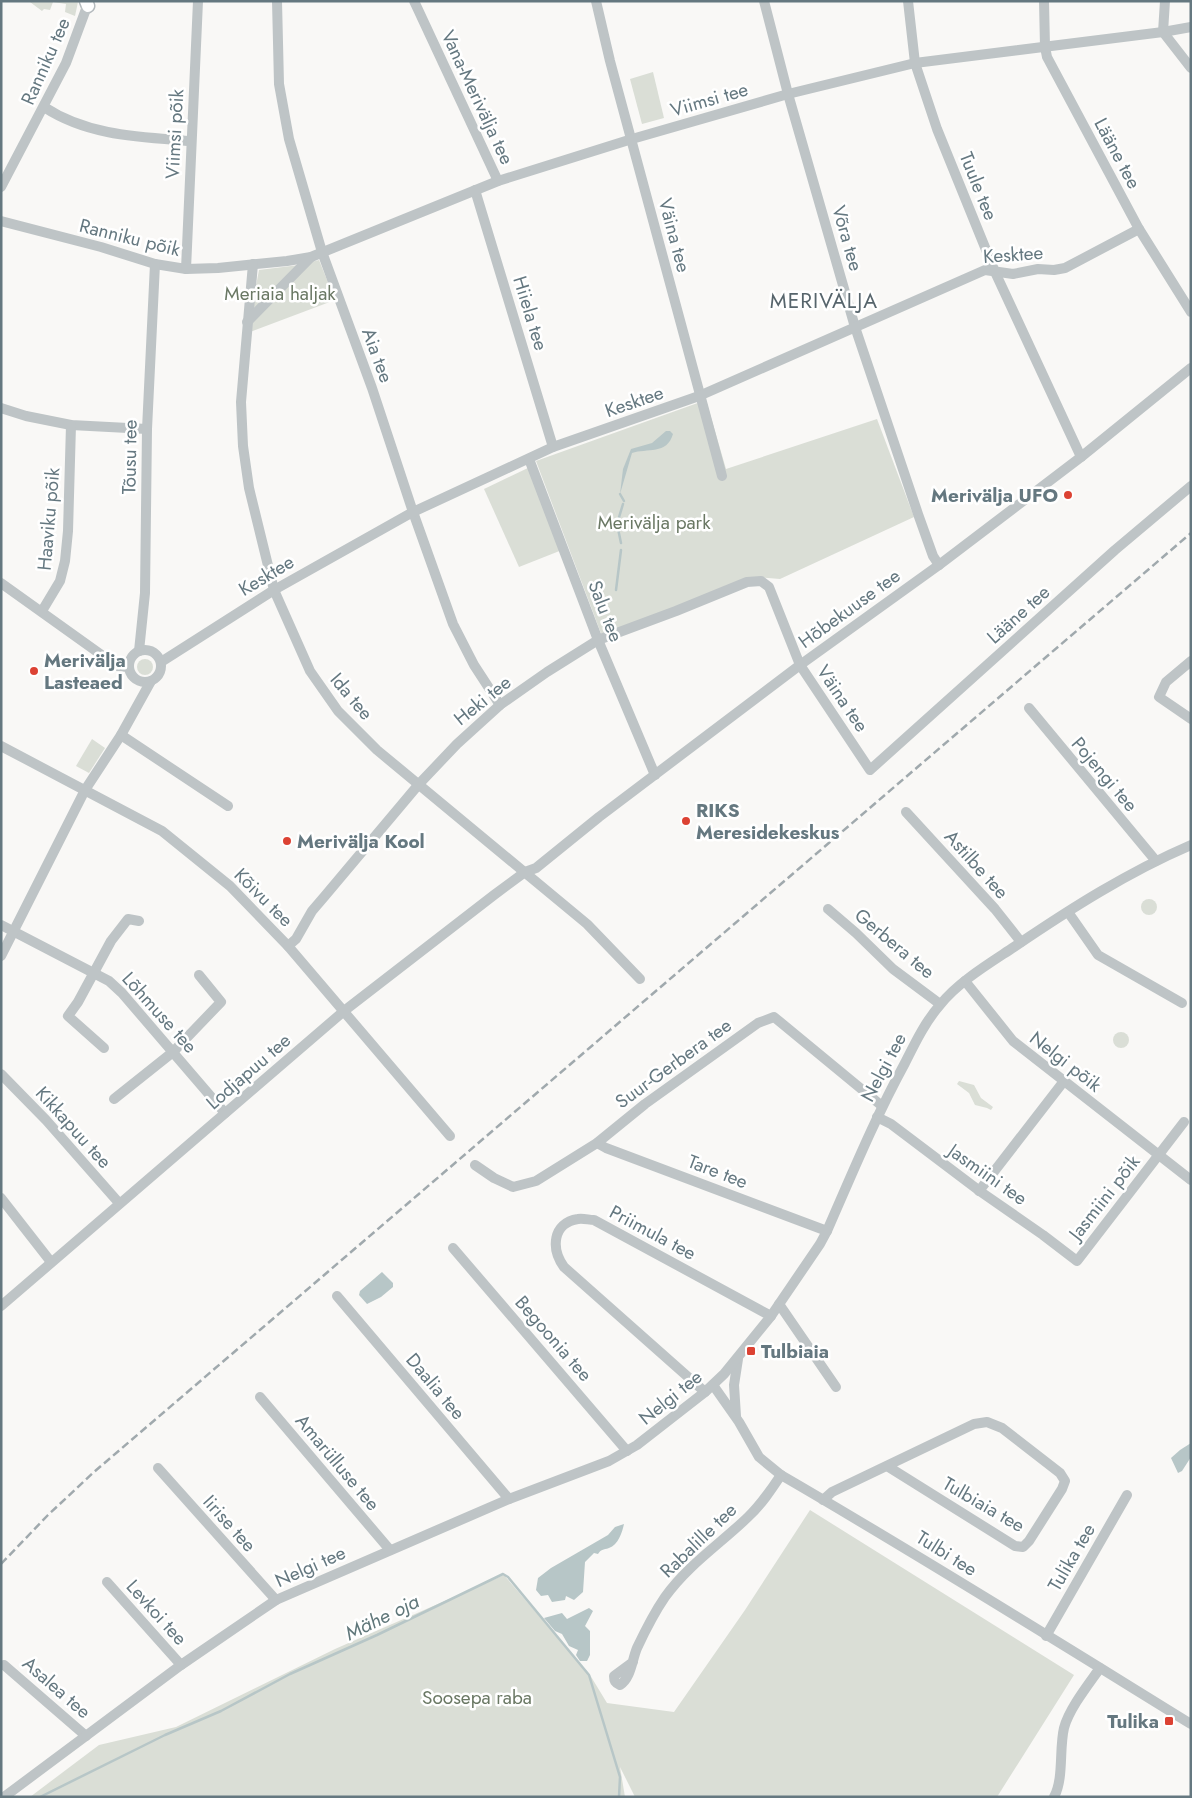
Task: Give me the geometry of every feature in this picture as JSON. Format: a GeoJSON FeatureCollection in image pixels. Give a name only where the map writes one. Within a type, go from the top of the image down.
{"type":"FeatureCollection","features":[{"type":"Feature","properties":{"kind":"street","name":"Viimsi põik"},"geometry":{"type":"LineString","coordinates":[[186,269],[198,1]]}},
{"type":"Feature","properties":{"kind":"street","name":"Aia tee"},"geometry":{"type":"LineString","coordinates":[[277,1],[279,84],[289,139],[322,252],[372,388],[453,624],[474,665],[500,705]]}},
{"type":"Feature","properties":{"kind":"street","name":"Vana-Merivälja tee"},"geometry":{"type":"LineString","coordinates":[[414,1],[498,181]]}},
{"type":"Feature","properties":{"kind":"street","name":"Väina tee"},"geometry":{"type":"LineString","coordinates":[[596,1],[610,61],[722,476]]}},
{"type":"Feature","properties":{"kind":"street","name":"Võra tee"},"geometry":{"type":"LineString","coordinates":[[764,1],[788,94],[855,327],[918,514],[933,556],[939,564]]}},
{"type":"Feature","properties":{"kind":"street","name":"Tuule tee"},"geometry":{"type":"LineString","coordinates":[[908,1],[915,63],[937,130],[995,272],[1081,457]]}},
{"type":"Feature","properties":{"kind":"street","name":"Lääne tee"},"geometry":{"type":"LineString","coordinates":[[1044,1],[1047,56],[1138,229],[1191,312]]}},
{"type":"Feature","properties":{"kind":"street"},"geometry":{"type":"LineString","coordinates":[[1164,1],[1163,32],[1191,68]]}},
{"type":"Feature","properties":{"kind":"street","name":"Ranniku tee"},"geometry":{"type":"LineString","coordinates":[[1,187],[69,57],[88,3]]}},
{"type":"Feature","properties":{"kind":"street","name":"Viimsi tee"},"geometry":{"type":"LineString","coordinates":[[253,264],[311,257],[498,181],[632,139],[788,94],[915,63],[1191,27]]}},
{"type":"Feature","properties":{"kind":"street"},"geometry":{"type":"LineString","coordinates":[[44,107],[80,125],[118,135],[191,141]]}},
{"type":"Feature","properties":{"kind":"street","name":"Hiiela tee"},"geometry":{"type":"LineString","coordinates":[[475,190],[553,447]]}},
{"type":"Feature","properties":{"kind":"street","name":"Ranniku põik"},"geometry":{"type":"LineString","coordinates":[[1,221],[101,247],[155,264],[186,269],[253,264]]}},
{"type":"Feature","properties":{"kind":"street","name":"Kesktee"},"geometry":{"type":"LineString","coordinates":[[160,662],[274,590],[413,512],[553,447],[699,396],[985,270],[1013,274],[1038,268],[1054,270],[1065,268],[1138,229]]}},
{"type":"Feature","properties":{"kind":"street"},"geometry":{"type":"LineString","coordinates":[[247,322],[311,257]]}},
{"type":"Feature","properties":{"kind":"street","name":"Tõusu tee"},"geometry":{"type":"LineString","coordinates":[[139,651],[145,593],[147,429],[155,264]]}},
{"type":"Feature","properties":{"kind":"street","name":"Ida tee"},"geometry":{"type":"LineString","coordinates":[[253,264],[242,402],[243,446],[249,488],[274,590],[310,671],[338,711],[377,750],[587,924],[640,979]]}},
{"type":"Feature","properties":{"kind":"street","name":"Hõbekuuse tee"},"geometry":{"type":"LineString","coordinates":[[525,872],[536,868],[800,665],[939,564],[1081,457],[1191,368]]}},
{"type":"Feature","properties":{"kind":"street"},"geometry":{"type":"LineString","coordinates":[[1,408],[26,416],[71,425],[147,429]]}},
{"type":"Feature","properties":{"kind":"street","name":"Haaviku põik"},"geometry":{"type":"LineString","coordinates":[[42,611],[60,581],[65,561],[68,532],[71,425]]}},
{"type":"Feature","properties":{"kind":"street","name":"Salu tee"},"geometry":{"type":"LineString","coordinates":[[529,459],[598,640],[655,775]]}},
{"type":"Feature","properties":{"kind":"street","name":"Lääne tee"},"geometry":{"type":"LineString","coordinates":[[870,770],[1115,550],[1191,486]]}},
{"type":"Feature","properties":{"kind":"street","name":"Heki tee"},"geometry":{"type":"LineString","coordinates":[[288,946],[296,939],[318,904],[418,784],[457,744],[500,705],[547,672],[598,640],[747,582],[761,581],[769,587]]}},
{"type":"Feature","properties":{"kind":"street"},"geometry":{"type":"LineString","coordinates":[[1,583],[117,666],[129,667]]}},
{"type":"Feature","properties":{"kind":"street","name":"Väina tee"},"geometry":{"type":"LineString","coordinates":[[769,587],[800,665],[870,770]]}},
{"type":"Feature","properties":{"kind":"street"},"geometry":{"type":"LineString","coordinates":[[1,956],[85,790],[121,735],[151,681],[161,670],[160,662],[154,652],[149,650],[139,651],[131,658],[130,672],[137,680],[151,681]]}},
{"type":"Feature","properties":{"kind":"street"},"geometry":{"type":"LineString","coordinates":[[1191,661],[1166,682],[1159,697],[1191,719]]}},
{"type":"Feature","properties":{"kind":"street","name":"Pojengi tee"},"geometry":{"type":"LineString","coordinates":[[1029,708],[1156,861]]}},
{"type":"Feature","properties":{"kind":"street"},"geometry":{"type":"LineString","coordinates":[[121,735],[228,806]]}},
{"type":"Feature","properties":{"kind":"street","name":"Kõivu tee"},"geometry":{"type":"LineString","coordinates":[[1,746],[162,831],[230,886],[288,946],[450,1136]]}},
{"type":"Feature","properties":{"kind":"street","name":"Astilbe tee"},"geometry":{"type":"LineString","coordinates":[[906,812],[995,909],[1021,942]]}},
{"type":"Feature","properties":{"kind":"street","name":"Nelgi tee"},"geometry":{"type":"LineString","coordinates":[[4,1797],[181,1665],[276,1600],[509,1499],[609,1461],[648,1438],[713,1385],[738,1359],[771,1316],[820,1244],[882,1106],[923,1028],[940,1004],[965,981],[1068,912],[1156,861],[1191,845]]}},
{"type":"Feature","properties":{"kind":"street","name":"Lodjapuu tee"},"geometry":{"type":"LineString","coordinates":[[1,1306],[344,1011],[525,872]]}},
{"type":"Feature","properties":{"kind":"street","name":"Gerbera tee"},"geometry":{"type":"LineString","coordinates":[[828,909],[893,968],[940,1004]]}},
{"type":"Feature","properties":{"kind":"street"},"geometry":{"type":"LineString","coordinates":[[1068,912],[1098,955],[1182,1003]]}},
{"type":"Feature","properties":{"kind":"street"},"geometry":{"type":"LineString","coordinates":[[104,1048],[68,1016],[111,941],[128,919],[139,922]]}},
{"type":"Feature","properties":{"kind":"street","name":"Lõhmuse tee"},"geometry":{"type":"LineString","coordinates":[[1,925],[109,981],[122,993],[225,1113]]}},
{"type":"Feature","properties":{"kind":"street"},"geometry":{"type":"LineString","coordinates":[[114,1099],[172,1052],[221,1002],[200,975]]}},
{"type":"Feature","properties":{"kind":"street","name":"Nelgi põik"},"geometry":{"type":"LineString","coordinates":[[965,981],[1012,1041],[1191,1180]]}},
{"type":"Feature","properties":{"kind":"street","name":"Suur-Gerbera tee"},"geometry":{"type":"LineString","coordinates":[[475,1165],[494,1178],[513,1187],[536,1181],[598,1143],[645,1104],[758,1023],[774,1017],[882,1106]]}},
{"type":"Feature","properties":{"kind":"street","name":"Kikkapuu tee"},"geometry":{"type":"LineString","coordinates":[[1,1074],[46,1120],[119,1203]]}},
{"type":"Feature","properties":{"kind":"street"},"geometry":{"type":"LineString","coordinates":[[979,1191],[1064,1081]]}},
{"type":"Feature","properties":{"kind":"street","name":"Jasmiini tee"},"geometry":{"type":"LineString","coordinates":[[876,1118],[891,1124],[979,1191],[1006,1208],[1077,1261]]}},
{"type":"Feature","properties":{"kind":"street","name":"Jasmiini põik"},"geometry":{"type":"LineString","coordinates":[[1077,1261],[1184,1122]]}},
{"type":"Feature","properties":{"kind":"street","name":"Tare tee"},"geometry":{"type":"LineString","coordinates":[[598,1143],[606,1148],[827,1231]]}},
{"type":"Feature","properties":{"kind":"street"},"geometry":{"type":"LineString","coordinates":[[1,1198],[51,1262]]}},
{"type":"Feature","properties":{"kind":"street","name":"Priimula tee"},"geometry":{"type":"LineString","coordinates":[[705,1392],[564,1267],[558,1259],[555,1249],[555,1241],[562,1227],[576,1219],[594,1220],[771,1316]]}},
{"type":"Feature","properties":{"kind":"street","name":"Begoonia tee"},"geometry":{"type":"LineString","coordinates":[[453,1248],[628,1451]]}},
{"type":"Feature","properties":{"kind":"street","name":"Daalia tee"},"geometry":{"type":"LineString","coordinates":[[337,1296],[509,1499]]}},
{"type":"Feature","properties":{"kind":"street"},"geometry":{"type":"LineString","coordinates":[[779,1304],[836,1387]]}},
{"type":"Feature","properties":{"kind":"street"},"geometry":{"type":"LineString","coordinates":[[736,1417],[734,1385],[738,1359]]}},
{"type":"Feature","properties":{"kind":"street","name":"Tulbi tee"},"geometry":{"type":"LineString","coordinates":[[713,1385],[736,1417],[759,1457],[781,1475],[929,1562],[1191,1724]]}},
{"type":"Feature","properties":{"kind":"street","name":"Amarülluse tee"},"geometry":{"type":"LineString","coordinates":[[260,1398],[390,1550]]}},
{"type":"Feature","properties":{"kind":"street","name":"Tulbiaia tee"},"geometry":{"type":"LineString","coordinates":[[823,1500],[832,1492],[974,1424],[987,1422],[1002,1428],[1060,1473],[1064,1481],[1062,1489],[1034,1534],[1023,1547],[1015,1546],[887,1466]]}},
{"type":"Feature","properties":{"kind":"street","name":"Iirise tee"},"geometry":{"type":"LineString","coordinates":[[158,1468],[276,1600]]}},
{"type":"Feature","properties":{"kind":"street","name":"Rabalille tee"},"geometry":{"type":"LineString","coordinates":[[632,1662],[636,1650],[655,1614],[669,1592],[698,1560],[748,1518],[768,1495],[781,1475]]}},
{"type":"Feature","properties":{"kind":"street","name":"Tulika tee"},"geometry":{"type":"LineString","coordinates":[[1046,1636],[1127,1495]]}},
{"type":"Feature","properties":{"kind":"street","name":"Levkoi tee"},"geometry":{"type":"LineString","coordinates":[[107,1582],[181,1665]]}},
{"type":"Feature","properties":{"kind":"street","name":"Asalea tee"},"geometry":{"type":"LineString","coordinates":[[4,1665],[86,1736]]}},
{"type":"Feature","properties":{"kind":"street"},"geometry":{"type":"LineString","coordinates":[[1054,1797],[1058,1786],[1062,1738],[1067,1721],[1100,1668]]}},
{"type":"Feature","properties":{"kind":"green space"},"geometry":{"type":"Polygon","coordinates":[[[36,1],[78,2],[75,16],[65,12],[66,4],[53,2],[50,10],[44,9],[42,11],[30,2],[36,1]]]}},
{"type":"Feature","properties":{"kind":"green space"},"geometry":{"type":"Polygon","coordinates":[[[653,72],[664,118],[642,124],[630,79],[653,72]]]}},
{"type":"Feature","properties":{"kind":"green space","name":"Meriaia haljak"},"geometry":{"type":"Polygon","coordinates":[[[319,260],[335,300],[250,332],[251,312],[259,270],[299,265],[319,260]]]}},
{"type":"Feature","properties":{"kind":"green space","name":"Merivälja park"},"geometry":{"type":"Polygon","coordinates":[[[706,400],[726,469],[877,419],[914,517],[780,579],[755,577],[602,636],[536,461],[706,400]]]}},
{"type":"Feature","properties":{"kind":"green space"},"geometry":{"type":"Polygon","coordinates":[[[530,467],[562,550],[519,567],[484,489],[530,467]]]}},
{"type":"Feature","properties":{"kind":"green space"},"geometry":{"type":"Polygon","coordinates":[[[142,659],[148,659],[153,664],[151,673],[142,675],[137,670],[137,664],[142,659]]]}},
{"type":"Feature","properties":{"kind":"green space"},"geometry":{"type":"Polygon","coordinates":[[[92,739],[105,748],[89,773],[76,766],[92,739]]]}},
{"type":"Feature","properties":{"kind":"green space"},"geometry":{"type":"Polygon","coordinates":[[[1146,899],[1152,899],[1157,904],[1155,913],[1146,915],[1141,910],[1141,904],[1146,899]]]}},
{"type":"Feature","properties":{"kind":"green space"},"geometry":{"type":"Polygon","coordinates":[[[1118,1032],[1124,1032],[1129,1037],[1127,1046],[1118,1048],[1113,1043],[1113,1037],[1118,1032]]]}},
{"type":"Feature","properties":{"kind":"green space"},"geometry":{"type":"Polygon","coordinates":[[[959,1081],[974,1085],[981,1098],[993,1107],[991,1110],[975,1105],[969,1093],[957,1084],[959,1081]]]}},
{"type":"Feature","properties":{"kind":"green space","name":"Soosepa raba"},"geometry":{"type":"Polygon","coordinates":[[[810,1510],[1074,1675],[997,1797],[635,1797],[620,1767],[625,1797],[30,1797],[99,1745],[176,1727],[335,1649],[504,1575],[590,1675],[607,1703],[674,1712],[745,1610],[810,1510]]]}},
{"type":"Feature","properties":{"kind":"shaded area"},"geometry":{"type":"Polygon","coordinates":[[[666,431],[670,431],[673,434],[666,445],[661,448],[632,453],[620,494],[623,469],[631,449],[652,443],[666,431]]]}},
{"type":"Feature","properties":{"kind":"shaded area"},"geometry":{"type":"Polygon","coordinates":[[[382,1272],[393,1283],[393,1287],[381,1297],[367,1304],[359,1295],[360,1291],[382,1272]]]}},
{"type":"Feature","properties":{"kind":"shaded area"},"geometry":{"type":"Polygon","coordinates":[[[1191,1443],[1191,1457],[1182,1471],[1178,1473],[1171,1458],[1191,1443]]]}},
{"type":"Feature","properties":{"kind":"shaded area"},"geometry":{"type":"Polygon","coordinates":[[[624,1524],[621,1535],[615,1544],[601,1550],[598,1554],[594,1553],[585,1562],[583,1592],[574,1600],[566,1596],[565,1600],[552,1602],[548,1595],[541,1596],[536,1590],[538,1578],[551,1568],[608,1535],[615,1527],[624,1524]]]}},
{"type":"Feature","properties":{"kind":"shaded area"},"geometry":{"type":"Polygon","coordinates":[[[589,1608],[593,1611],[585,1626],[590,1631],[590,1655],[587,1661],[580,1661],[576,1655],[578,1650],[569,1646],[562,1634],[555,1631],[544,1618],[562,1613],[567,1619],[589,1608]]]}},
{"type":"Feature","properties":{"kind":"waterway"},"geometry":{"type":"LineString","coordinates":[[620,494],[624,501]]}},
{"type":"Feature","properties":{"kind":"waterway"},"geometry":{"type":"LineString","coordinates":[[621,543],[617,524],[623,504]]}},
{"type":"Feature","properties":{"kind":"waterway"},"geometry":{"type":"LineString","coordinates":[[616,590],[621,550]]}},
{"type":"Feature","properties":{"kind":"waterway","name":"Mähe oja"},"geometry":{"type":"LineString","coordinates":[[40,1797],[165,1735],[221,1711],[290,1674],[377,1635],[503,1574],[508,1577],[589,1675],[620,1777],[619,1797]]}},
{"type":"Feature","properties":{"kind":"railway"},"geometry":{"type":"LineString","coordinates":[[1,1564],[48,1515],[94,1472],[1191,533]]}},
{"type":"Feature","properties":{"kind":"place","name":"Merivälja UFO"},"geometry":{"type":"Point","coordinates":[1068,495]}},
{"type":"Feature","properties":{"kind":"place","name":"Merivälja Lasteaed"},"geometry":{"type":"Point","coordinates":[34,671]}},
{"type":"Feature","properties":{"kind":"place","name":"RIKS Meresidekeskus"},"geometry":{"type":"Point","coordinates":[686,821]}},
{"type":"Feature","properties":{"kind":"place","name":"Merivälja Kool"},"geometry":{"type":"Point","coordinates":[287,841]}},
{"type":"Feature","properties":{"kind":"place","name":"Tulbiaia"},"geometry":{"type":"Point","coordinates":[751,1351]}},
{"type":"Feature","properties":{"kind":"place","name":"Tulika"},"geometry":{"type":"Point","coordinates":[1169,1721]}},
{"type":"Feature","properties":{"kind":"district","name":"MERIVÄLJA"},"geometry":{"type":"Point","coordinates":[824,301]}}]}
